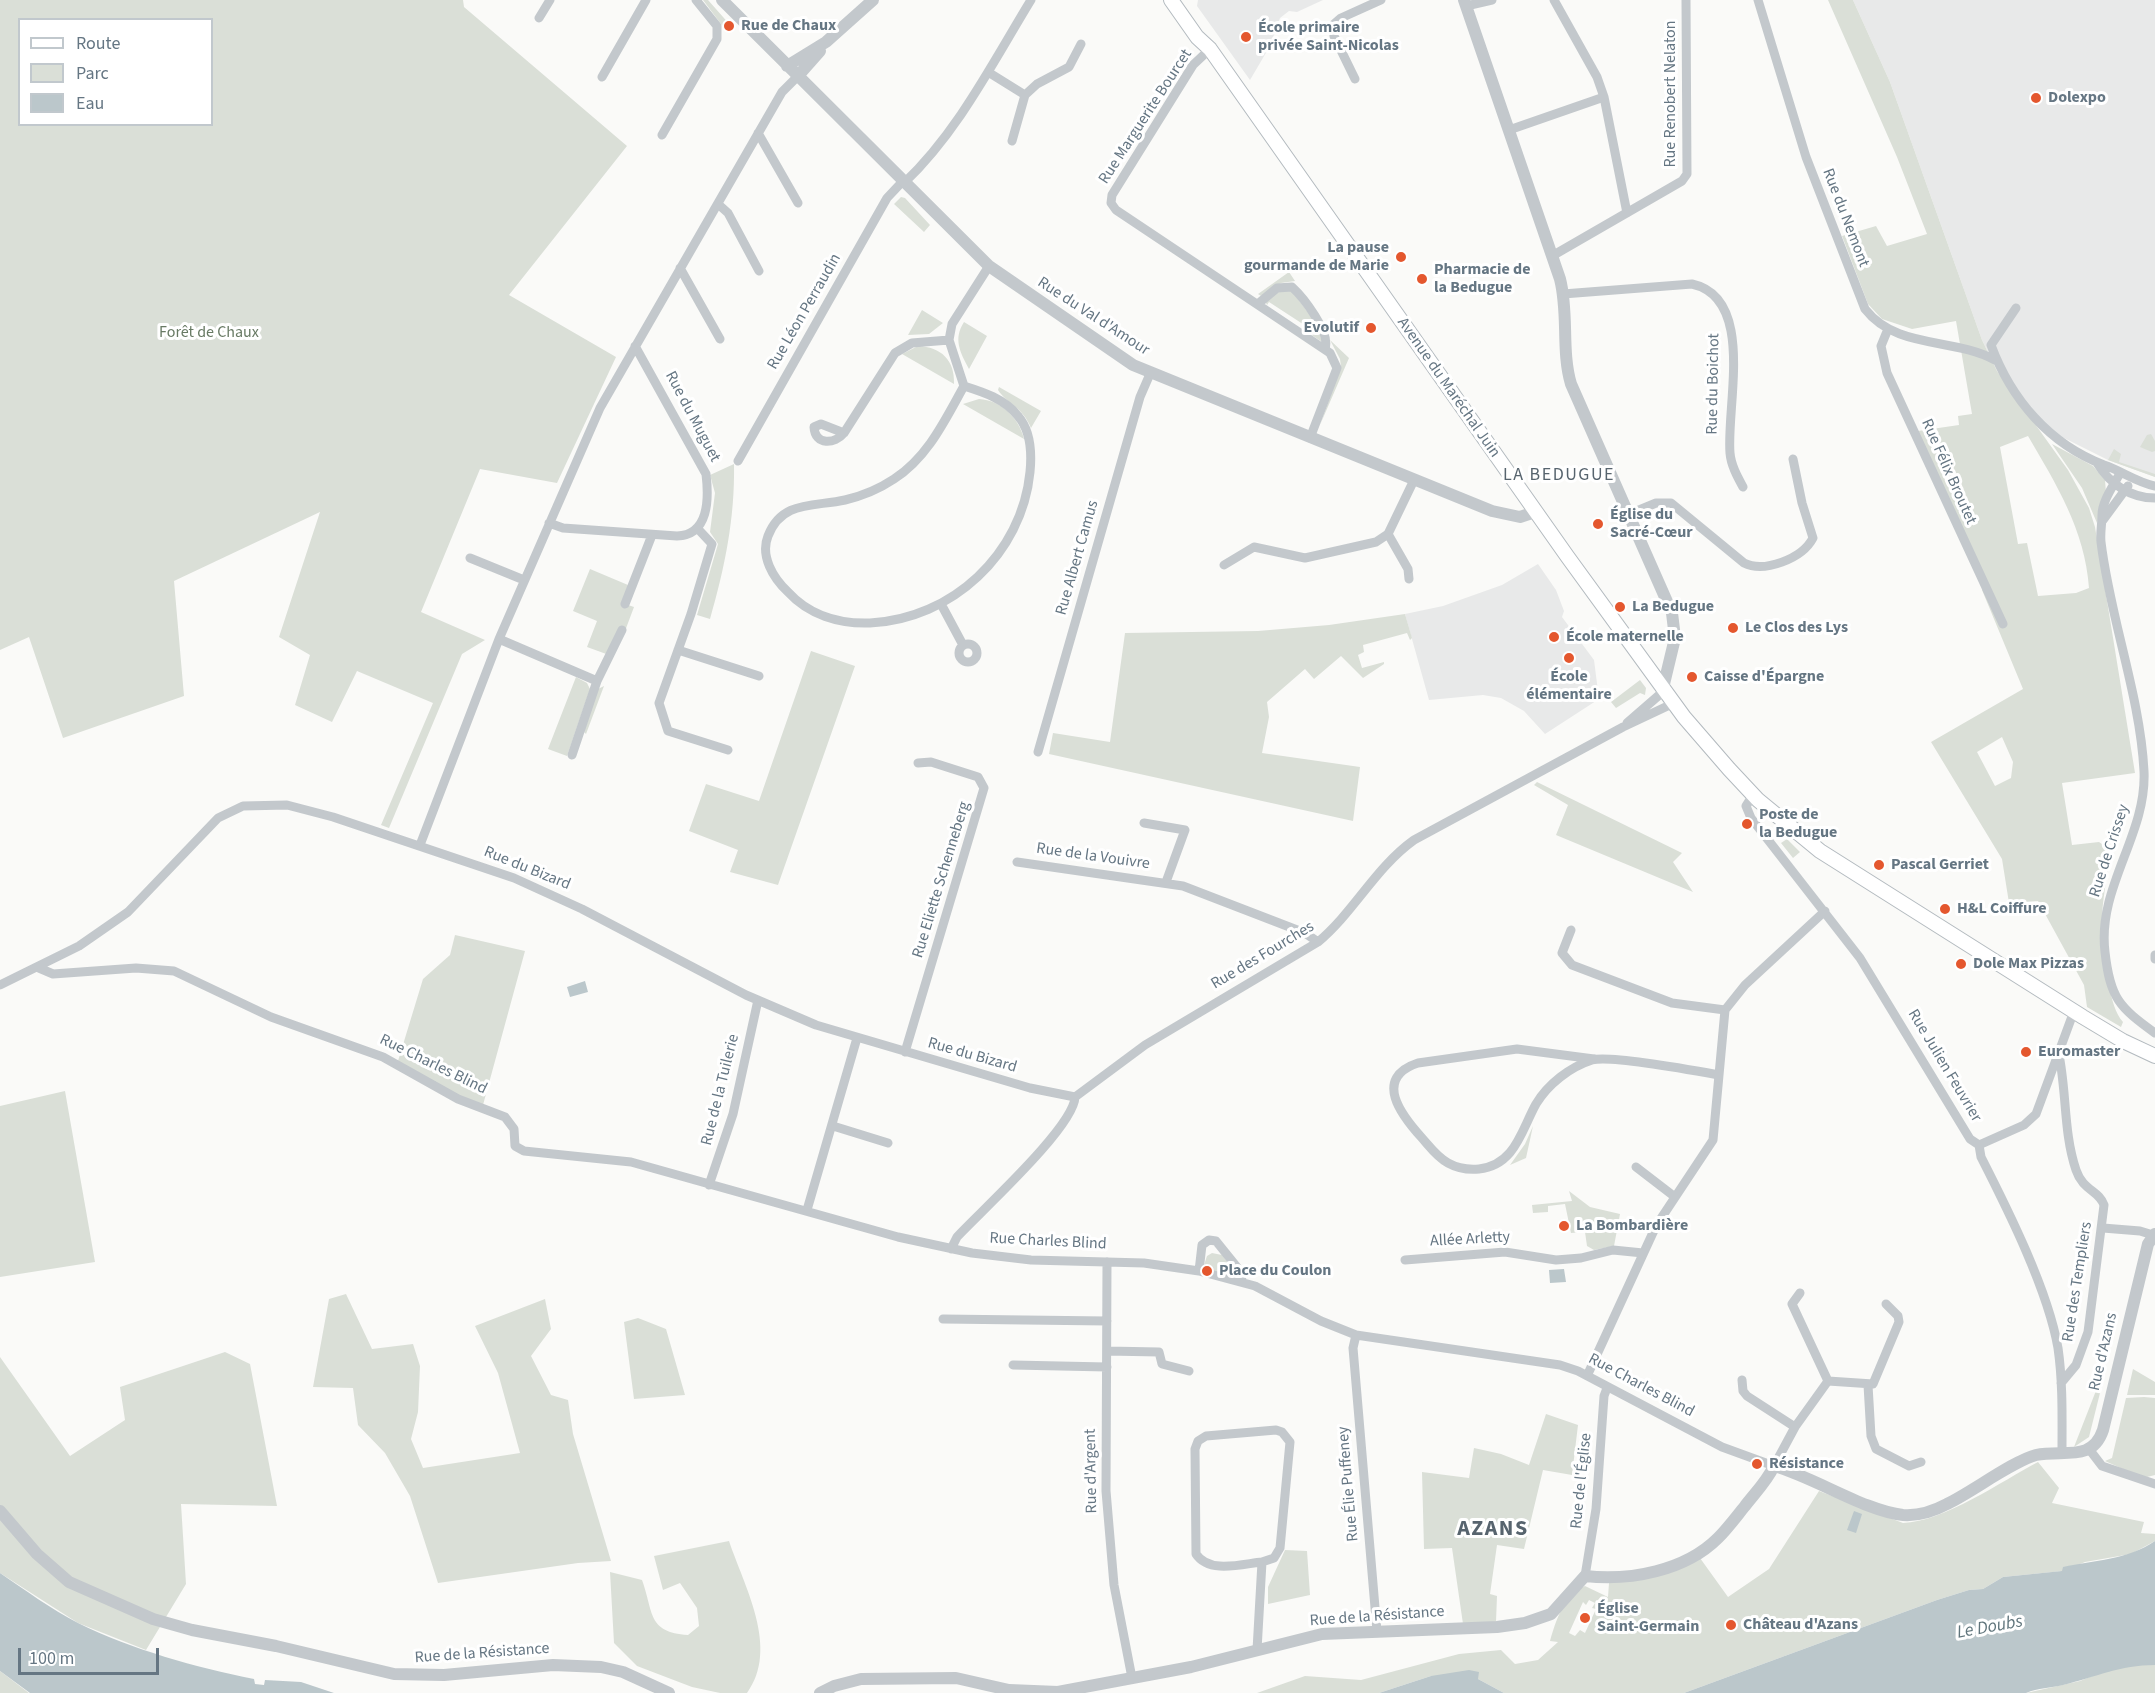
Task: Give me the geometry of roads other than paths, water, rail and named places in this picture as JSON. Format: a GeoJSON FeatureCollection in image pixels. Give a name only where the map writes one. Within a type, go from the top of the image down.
{"type":"FeatureCollection","features":[{"type":"Feature","properties":{"kind":"main road","name":"Avenue du Maréchal Juin"},"geometry":{"type":"LineString","coordinates":[[1171,0],[1197,38],[1210,49]]}},
{"type":"Feature","properties":{"kind":"main road","name":"Avenue du Maréchal Juin"},"geometry":{"type":"LineString","coordinates":[[1180,0],[1204,33],[1210,49],[1536,512],[1674,703],[1753,795],[1821,851],[2079,1014],[2123,1041],[2155,1056]]}},
{"type":"Feature","properties":{"kind":"main road","name":"Avenue du Maréchal Juin"},"geometry":{"type":"LineString","coordinates":[[2123,1041],[2155,1066]]}},
{"type":"Feature","properties":{"kind":"street"},"geometry":{"type":"LineString","coordinates":[[539,18],[550,0]]}},
{"type":"Feature","properties":{"kind":"street"},"geometry":{"type":"LineString","coordinates":[[602,77],[646,0]]}},
{"type":"Feature","properties":{"kind":"street"},"geometry":{"type":"LineString","coordinates":[[662,135],[717,39],[717,26],[696,0]]}},
{"type":"Feature","properties":{"kind":"street","name":"Rue du Val d'Amour"},"geometry":{"type":"LineString","coordinates":[[722,0],[989,266],[1133,366],[1505,515],[1527,517],[1536,512]]}},
{"type":"Feature","properties":{"kind":"street"},"geometry":{"type":"LineString","coordinates":[[420,845],[499,639],[600,408],[782,92],[826,42],[873,0]]}},
{"type":"Feature","properties":{"kind":"street","name":"Rue Léon Perraudin"},"geometry":{"type":"LineString","coordinates":[[738,461],[887,198],[945,136],[988,72],[1031,0]]}},
{"type":"Feature","properties":{"kind":"street"},"geometry":{"type":"LineString","coordinates":[[1355,79],[1334,36],[1334,26],[1341,18],[1381,0]]}},
{"type":"Feature","properties":{"kind":"street"},"geometry":{"type":"LineString","coordinates":[[1492,0],[1465,3],[1563,294],[1566,366],[1570,384],[1674,620],[1675,638],[1664,689]]}},
{"type":"Feature","properties":{"kind":"street"},"geometry":{"type":"LineString","coordinates":[[1554,0],[1597,77],[1604,97],[1627,213]]}},
{"type":"Feature","properties":{"kind":"street","name":"Rue Renobert Nelaton"},"geometry":{"type":"LineString","coordinates":[[1552,256],[1682,181],[1687,174],[1686,0]]}},
{"type":"Feature","properties":{"kind":"street","name":"Rue du Nemont"},"geometry":{"type":"LineString","coordinates":[[1758,0],[1806,157],[1854,286],[1872,318],[1888,329],[1911,338],[1980,353],[1995,360]]}},
{"type":"Feature","properties":{"kind":"street"},"geometry":{"type":"LineString","coordinates":[[787,66],[826,42]]}},
{"type":"Feature","properties":{"kind":"street"},"geometry":{"type":"LineString","coordinates":[[1012,141],[1025,95],[1037,84],[1069,67],[1081,44]]}},
{"type":"Feature","properties":{"kind":"street","name":"Rue Marguerite Bourcet"},"geometry":{"type":"LineString","coordinates":[[1210,49],[1193,65],[1112,195],[1111,203],[1116,210],[1325,348]]}},
{"type":"Feature","properties":{"kind":"street"},"geometry":{"type":"LineString","coordinates":[[988,72],[1025,95]]}},
{"type":"Feature","properties":{"kind":"street"},"geometry":{"type":"LineString","coordinates":[[1509,130],[1604,97]]}},
{"type":"Feature","properties":{"kind":"street"},"geometry":{"type":"LineString","coordinates":[[758,133],[798,203]]}},
{"type":"Feature","properties":{"kind":"street"},"geometry":{"type":"LineString","coordinates":[[718,204],[728,213],[759,271]]}},
{"type":"Feature","properties":{"kind":"street"},"geometry":{"type":"LineString","coordinates":[[963,386],[994,397],[1017,415],[1029,438],[1030,469],[1026,497],[1007,541],[977,578],[941,604],[911,616],[878,622],[852,623],[825,616],[799,603],[783,588],[767,561],[766,545],[778,519],[797,506],[859,496],[879,488],[909,468],[939,432],[963,386],[949,340],[952,324],[989,266]]}},
{"type":"Feature","properties":{"kind":"street"},"geometry":{"type":"LineString","coordinates":[[680,268],[720,339]]}},
{"type":"Feature","properties":{"kind":"street","name":"Rue du Boichot"},"geometry":{"type":"LineString","coordinates":[[1563,294],[1677,284],[1703,286],[1711,291],[1727,312],[1733,335],[1730,455],[1743,487]]}},
{"type":"Feature","properties":{"kind":"street"},"geometry":{"type":"LineString","coordinates":[[1259,303],[1277,288],[1292,287],[1320,324],[1326,339],[1325,348],[1334,358],[1337,368],[1310,438]]}},
{"type":"Feature","properties":{"kind":"street"},"geometry":{"type":"LineString","coordinates":[[2016,308],[1991,345],[1995,360],[2046,431],[2064,446],[2097,463],[2155,486]]}},
{"type":"Feature","properties":{"kind":"street","name":"Rue Félix Broutet"},"geometry":{"type":"LineString","coordinates":[[1888,329],[1881,346],[1887,373],[2003,624]]}},
{"type":"Feature","properties":{"kind":"street"},"geometry":{"type":"LineString","coordinates":[[844,433],[895,353],[912,343],[949,340]]}},
{"type":"Feature","properties":{"kind":"street","name":"Rue du Muguet"},"geometry":{"type":"LineString","coordinates":[[635,346],[705,474],[707,492],[705,514],[698,528]]}},
{"type":"Feature","properties":{"kind":"street","name":"Rue Albert Camus"},"geometry":{"type":"LineString","coordinates":[[1038,752],[1140,397],[1150,374]]}},
{"type":"Feature","properties":{"kind":"street"},"geometry":{"type":"LineString","coordinates":[[1628,515],[1656,503],[1671,503],[1744,563],[1754,567],[1766,567],[1797,553],[1812,538],[1793,459]]}},
{"type":"Feature","properties":{"kind":"street"},"geometry":{"type":"LineString","coordinates":[[2097,463],[2115,484],[2126,491],[2142,498],[2155,498]]}},
{"type":"Feature","properties":{"kind":"street","name":"Rue de Crissey"},"geometry":{"type":"LineString","coordinates":[[2120,473],[2104,508],[2101,542],[2144,778],[2137,826],[2108,901],[2104,925],[2105,952],[2118,1002],[2127,1012],[2155,1032]]}},
{"type":"Feature","properties":{"kind":"street"},"geometry":{"type":"LineString","coordinates":[[2103,520],[2126,491],[2131,478]]}},
{"type":"Feature","properties":{"kind":"street"},"geometry":{"type":"LineString","coordinates":[[1224,565],[1254,547],[1305,558],[1368,545],[1388,534],[1414,480]]}},
{"type":"Feature","properties":{"kind":"street"},"geometry":{"type":"LineString","coordinates":[[549,523],[563,528],[652,535],[687,536],[698,528],[712,544],[659,703],[668,731],[728,750]]}},
{"type":"Feature","properties":{"kind":"street"},"geometry":{"type":"LineString","coordinates":[[1388,534],[1408,570],[1409,579]]}},
{"type":"Feature","properties":{"kind":"street"},"geometry":{"type":"LineString","coordinates":[[625,604],[652,535]]}},
{"type":"Feature","properties":{"kind":"street"},"geometry":{"type":"LineString","coordinates":[[470,558],[524,580]]}},
{"type":"Feature","properties":{"kind":"street"},"geometry":{"type":"LineString","coordinates":[[941,604],[963,645]]}},
{"type":"Feature","properties":{"kind":"street"},"geometry":{"type":"LineString","coordinates":[[572,755],[597,681],[622,630]]}},
{"type":"Feature","properties":{"kind":"street"},"geometry":{"type":"LineString","coordinates":[[499,639],[597,681]]}},
{"type":"Feature","properties":{"kind":"street"},"geometry":{"type":"LineString","coordinates":[[678,650],[759,676]]}},
{"type":"Feature","properties":{"kind":"street","name":"Rue des Fourches"},"geometry":{"type":"LineString","coordinates":[[1623,727],[1664,689]]}},
{"type":"Feature","properties":{"kind":"street","name":"Rue des Fourches"},"geometry":{"type":"LineString","coordinates":[[951,1249],[957,1237],[1050,1138],[1075,1106],[1076,1097],[1145,1045],[1318,942],[1344,919],[1380,871],[1409,844],[1623,727],[1674,703]]}},
{"type":"Feature","properties":{"kind":"street","name":"Rue Eliette Schenneberg"},"geometry":{"type":"LineString","coordinates":[[905,1052],[984,788],[978,777],[931,762],[918,763]]}},
{"type":"Feature","properties":{"kind":"street","name":"Rue Julien Feuvrier"},"geometry":{"type":"LineString","coordinates":[[1753,795],[1746,806],[1751,818],[1825,910],[1868,970],[1970,1139],[1979,1145],[1982,1157],[2025,1253],[2049,1314],[2058,1349],[2062,1453]]}},
{"type":"Feature","properties":{"kind":"street","name":"Rue du Bizard"},"geometry":{"type":"LineString","coordinates":[[0,985],[39,968],[80,946],[128,912],[218,818],[243,806],[273,804],[295,807],[420,845],[548,892],[796,1018],[1030,1088],[1076,1097]]}},
{"type":"Feature","properties":{"kind":"street","name":"Rue de la Vouivre"},"geometry":{"type":"LineString","coordinates":[[1144,823],[1185,830],[1166,882]]}},
{"type":"Feature","properties":{"kind":"street","name":"Rue de la Vouivre"},"geometry":{"type":"LineString","coordinates":[[1017,862],[1166,882],[1251,911],[1305,933],[1318,942]]}},
{"type":"Feature","properties":{"kind":"street"},"geometry":{"type":"LineString","coordinates":[[1587,1376],[1663,1213],[1701,1163],[1713,1140],[1725,1010],[1745,985],[1825,910]]}},
{"type":"Feature","properties":{"kind":"street"},"geometry":{"type":"LineString","coordinates":[[1571,930],[1563,953],[1572,965],[1672,1003],[1725,1010]]}},
{"type":"Feature","properties":{"kind":"street","name":"Rue Charles Blind"},"geometry":{"type":"LineString","coordinates":[[39,968],[53,974],[136,968],[174,971],[271,1017],[383,1057],[458,1099],[505,1117],[513,1128],[515,1146],[524,1151],[541,1155],[617,1159],[898,1237],[951,1249],[1014,1258],[1107,1262],[1199,1271],[1264,1290],[1321,1321],[1356,1335],[1560,1365],[1587,1376],[1722,1447],[1884,1510],[1912,1515],[1948,1504],[2030,1458],[2062,1453]]}},
{"type":"Feature","properties":{"kind":"street","name":"Rue de la Tuilerie"},"geometry":{"type":"LineString","coordinates":[[710,1185],[733,1114],[758,1000]]}},
{"type":"Feature","properties":{"kind":"street"},"geometry":{"type":"LineString","coordinates":[[1979,1145],[2024,1125],[2037,1114],[2058,1050],[2079,1014]]}},
{"type":"Feature","properties":{"kind":"street"},"geometry":{"type":"LineString","coordinates":[[807,1210],[857,1038]]}},
{"type":"Feature","properties":{"kind":"street"},"geometry":{"type":"LineString","coordinates":[[1594,1059],[1567,1073],[1549,1087],[1536,1104],[1511,1152],[1488,1167],[1467,1169],[1442,1159],[1406,1120],[1395,1099],[1394,1084],[1398,1077],[1407,1068],[1418,1063],[1517,1049],[1719,1075]]}},
{"type":"Feature","properties":{"kind":"street","name":"Rue des Templiers"},"geometry":{"type":"LineString","coordinates":[[2058,1050],[2074,1164],[2084,1186],[2097,1194],[2104,1202],[2103,1228],[2088,1332],[2076,1365],[2061,1383]]}},
{"type":"Feature","properties":{"kind":"street"},"geometry":{"type":"LineString","coordinates":[[833,1126],[888,1143]]}},
{"type":"Feature","properties":{"kind":"street"},"geometry":{"type":"LineString","coordinates":[[1636,1167],[1675,1197]]}},
{"type":"Feature","properties":{"kind":"street"},"geometry":{"type":"LineString","coordinates":[[2103,1228],[2154,1234]]}},
{"type":"Feature","properties":{"kind":"street","name":"Rue d'Azans"},"geometry":{"type":"LineString","coordinates":[[2089,1449],[2098,1441],[2103,1430],[2148,1244],[2154,1234]]}},
{"type":"Feature","properties":{"kind":"street"},"geometry":{"type":"LineString","coordinates":[[1199,1271],[1202,1245],[1209,1240],[1216,1241],[1241,1272],[1242,1282]]}},
{"type":"Feature","properties":{"kind":"street","name":"Allée Arletty"},"geometry":{"type":"LineString","coordinates":[[1404,1260],[1505,1252],[1567,1260],[1612,1250],[1643,1253]]}},
{"type":"Feature","properties":{"kind":"street","name":"Rue d'Argent"},"geometry":{"type":"LineString","coordinates":[[1107,1262],[1106,1451],[1109,1534],[1114,1585],[1132,1678]]}},
{"type":"Feature","properties":{"kind":"street"},"geometry":{"type":"LineString","coordinates":[[1800,1293],[1792,1304],[1828,1381]]}},
{"type":"Feature","properties":{"kind":"street"},"geometry":{"type":"LineString","coordinates":[[1828,1381],[1869,1385],[1876,1379],[1899,1322],[1898,1316],[1886,1304]]}},
{"type":"Feature","properties":{"kind":"street"},"geometry":{"type":"LineString","coordinates":[[943,1319],[1107,1322]]}},
{"type":"Feature","properties":{"kind":"street","name":"Rue Élie Puffeney"},"geometry":{"type":"LineString","coordinates":[[1356,1335],[1353,1348],[1377,1631]]}},
{"type":"Feature","properties":{"kind":"street"},"geometry":{"type":"LineString","coordinates":[[1107,1351],[1159,1352],[1162,1364],[1188,1371]]}},
{"type":"Feature","properties":{"kind":"street"},"geometry":{"type":"LineString","coordinates":[[1014,1365],[1107,1367]]}},
{"type":"Feature","properties":{"kind":"street"},"geometry":{"type":"LineString","coordinates":[[1742,1380],[1743,1391],[1747,1396],[1795,1427]]}},
{"type":"Feature","properties":{"kind":"street"},"geometry":{"type":"LineString","coordinates":[[1585,1576],[1599,1578],[1658,1571],[1700,1552],[1718,1538],[1767,1478],[1795,1427],[1828,1381]]}},
{"type":"Feature","properties":{"kind":"street"},"geometry":{"type":"LineString","coordinates":[[1869,1385],[1871,1436],[1876,1449],[1910,1466],[1921,1462]]}},
{"type":"Feature","properties":{"kind":"street","name":"Rue de l'Église"},"geometry":{"type":"LineString","coordinates":[[1585,1576],[1596,1509],[1604,1396],[1607,1388]]}},
{"type":"Feature","properties":{"kind":"street"},"geometry":{"type":"LineString","coordinates":[[1276,1430],[1282,1432],[1290,1442],[1280,1548],[1274,1558],[1262,1562],[1213,1566],[1201,1561],[1196,1554],[1195,1449],[1198,1441],[1206,1436],[1276,1430]]}},
{"type":"Feature","properties":{"kind":"street"},"geometry":{"type":"LineString","coordinates":[[2062,1453],[2077,1454],[2089,1449],[2102,1466],[2155,1484]]}},
{"type":"Feature","properties":{"kind":"street","name":"Rue de la Résistance"},"geometry":{"type":"LineString","coordinates":[[0,1511],[37,1554],[69,1582],[153,1619],[212,1635],[276,1646],[394,1674],[444,1675],[553,1665],[601,1667],[623,1672],[669,1693]]}},
{"type":"Feature","properties":{"kind":"street"},"geometry":{"type":"LineString","coordinates":[[1257,1650],[1262,1562]]}},
{"type":"Feature","properties":{"kind":"street","name":"Rue de la Résistance"},"geometry":{"type":"LineString","coordinates":[[820,1693],[834,1686],[861,1679],[956,1678],[1009,1690],[1058,1692],[1191,1668],[1322,1634],[1497,1627],[1525,1623],[1555,1612],[1585,1576]]}},
{"type":"Feature","properties":{"kind":"water"},"geometry":{"type":"Polygon","coordinates":[[[585,981],[588,992],[570,997],[567,987],[585,981]]]}},
{"type":"Feature","properties":{"kind":"water"},"geometry":{"type":"Polygon","coordinates":[[[1564,1269],[1566,1282],[1550,1283],[1549,1270],[1564,1269]]]}},
{"type":"Feature","properties":{"kind":"water"},"geometry":{"type":"Polygon","coordinates":[[[1854,1511],[1862,1514],[1856,1533],[1847,1530],[1854,1511]]]}},
{"type":"Feature","properties":{"kind":"water","name":"Le Doubs"},"geometry":{"type":"Polygon","coordinates":[[[2155,1541],[2155,1665],[2119,1669],[2026,1693],[1684,1693],[1937,1600],[1969,1590],[1983,1589],[2003,1577],[2062,1571],[2063,1567],[2122,1556],[2155,1541]]]}},
{"type":"Feature","properties":{"kind":"water"},"geometry":{"type":"Polygon","coordinates":[[[0,1573],[48,1606],[78,1623],[142,1649],[209,1669],[254,1679],[255,1684],[264,1685],[265,1680],[301,1682],[334,1693],[30,1693],[0,1671],[0,1573]]]}},
{"type":"Feature","properties":{"kind":"water"},"geometry":{"type":"Polygon","coordinates":[[[1469,1670],[1479,1672],[1478,1679],[1504,1693],[1379,1693],[1431,1676],[1469,1670]]]}},
{"type":"Feature","properties":{"kind":"place","name":"Rue de Chaux"},"geometry":{"type":"Point","coordinates":[729,26]}},
{"type":"Feature","properties":{"kind":"place","name":"École primaire privée Saint-Nicolas"},"geometry":{"type":"Point","coordinates":[1246,37]}},
{"type":"Feature","properties":{"kind":"place","name":"Dolexpo"},"geometry":{"type":"Point","coordinates":[2036,98]}},
{"type":"Feature","properties":{"kind":"place","name":"La pause gourmande de Marie"},"geometry":{"type":"Point","coordinates":[1401,257]}},
{"type":"Feature","properties":{"kind":"place","name":"Pharmacie de la Bedugue"},"geometry":{"type":"Point","coordinates":[1422,279]}},
{"type":"Feature","properties":{"kind":"place","name":"Evolutif"},"geometry":{"type":"Point","coordinates":[1371,328]}},
{"type":"Feature","properties":{"kind":"place","name":"Église du Sacré-Cœur"},"geometry":{"type":"Point","coordinates":[1598,524]}},
{"type":"Feature","properties":{"kind":"place","name":"La Bedugue"},"geometry":{"type":"Point","coordinates":[1620,607]}},
{"type":"Feature","properties":{"kind":"place","name":"Le Clos des Lys"},"geometry":{"type":"Point","coordinates":[1733,628]}},
{"type":"Feature","properties":{"kind":"place","name":"École maternelle"},"geometry":{"type":"Point","coordinates":[1554,637]}},
{"type":"Feature","properties":{"kind":"place","name":"École élémentaire"},"geometry":{"type":"Point","coordinates":[1569,658]}},
{"type":"Feature","properties":{"kind":"place","name":"Caisse d'Épargne"},"geometry":{"type":"Point","coordinates":[1692,677]}},
{"type":"Feature","properties":{"kind":"place","name":"Poste de la Bedugue"},"geometry":{"type":"Point","coordinates":[1747,824]}},
{"type":"Feature","properties":{"kind":"place","name":"Pascal Gerriet"},"geometry":{"type":"Point","coordinates":[1879,865]}},
{"type":"Feature","properties":{"kind":"place","name":"H&L Coiffure"},"geometry":{"type":"Point","coordinates":[1945,909]}},
{"type":"Feature","properties":{"kind":"place","name":"Dole Max Pizzas"},"geometry":{"type":"Point","coordinates":[1961,964]}},
{"type":"Feature","properties":{"kind":"place","name":"Euromaster"},"geometry":{"type":"Point","coordinates":[2026,1052]}},
{"type":"Feature","properties":{"kind":"place","name":"La Bombardière"},"geometry":{"type":"Point","coordinates":[1564,1226]}},
{"type":"Feature","properties":{"kind":"place","name":"Place du Coulon"},"geometry":{"type":"Point","coordinates":[1207,1271]}},
{"type":"Feature","properties":{"kind":"place","name":"Résistance"},"geometry":{"type":"Point","coordinates":[1757,1464]}},
{"type":"Feature","properties":{"kind":"place","name":"Église Saint-Germain"},"geometry":{"type":"Point","coordinates":[1585,1618]}},
{"type":"Feature","properties":{"kind":"place","name":"Château d'Azans"},"geometry":{"type":"Point","coordinates":[1731,1625]}},
{"type":"Feature","properties":{"kind":"district","name":"LA BEDUGUE"},"geometry":{"type":"Point","coordinates":[1559,476]}},
{"type":"Feature","properties":{"kind":"district","name":"AZANS"},"geometry":{"type":"Point","coordinates":[1493,1530]}},
{"type":"Feature","properties":{"kind":"park label","name":"Forêt de Chaux"},"geometry":{"type":"Point","coordinates":[209,333]}}]}
